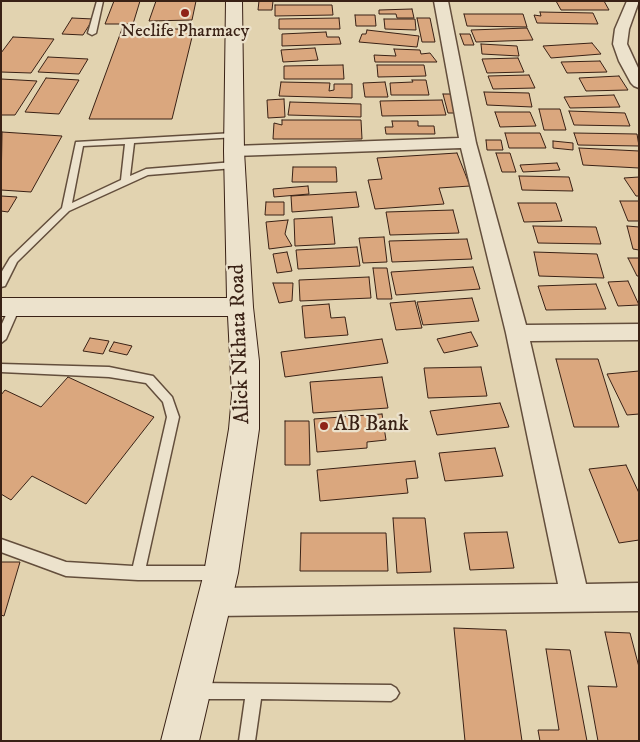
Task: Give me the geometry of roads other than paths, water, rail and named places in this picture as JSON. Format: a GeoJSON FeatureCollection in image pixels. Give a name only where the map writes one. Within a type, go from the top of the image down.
{"type":"FeatureCollection","features":[{"type":"Feature","properties":{"kind":"main road","name":"Alick Nkhata Road"},"geometry":{"type":"LineString","coordinates":[[180,741],[212,602],[221,573],[244,429],[246,370],[240,298],[234,150],[234,1]]}},
{"type":"Feature","properties":{"kind":"main road"},"geometry":{"type":"LineString","coordinates":[[6,301],[240,298]]}},
{"type":"Feature","properties":{"kind":"street"},"geometry":{"type":"LineString","coordinates":[[441,1],[468,143],[517,333],[575,597]]}},
{"type":"Feature","properties":{"kind":"street"},"geometry":{"type":"LineString","coordinates":[[634,1],[622,29],[620,44],[626,61],[639,83]]}},
{"type":"Feature","properties":{"kind":"street"},"geometry":{"type":"LineString","coordinates":[[234,150],[468,143]]}},
{"type":"Feature","properties":{"kind":"street"},"geometry":{"type":"LineString","coordinates":[[517,333],[639,332]]}},
{"type":"Feature","properties":{"kind":"street"},"geometry":{"type":"LineString","coordinates":[[212,602],[639,597]]}},
{"type":"Feature","properties":{"kind":"lane"},"geometry":{"type":"LineString","coordinates":[[92,33],[100,1]]}},
{"type":"Feature","properties":{"kind":"lane"},"geometry":{"type":"LineString","coordinates":[[125,183],[130,141]]}},
{"type":"Feature","properties":{"kind":"lane"},"geometry":{"type":"LineString","coordinates":[[66,209],[79,144],[130,141],[234,150]]}},
{"type":"Feature","properties":{"kind":"lane"},"geometry":{"type":"LineString","coordinates":[[1,283],[13,260],[66,209],[146,172],[234,150]]}},
{"type":"Feature","properties":{"kind":"lane"},"geometry":{"type":"LineString","coordinates":[[1,339],[6,301]]}},
{"type":"Feature","properties":{"kind":"lane"},"geometry":{"type":"LineString","coordinates":[[1,368],[109,372],[149,378],[168,400],[173,417],[138,573]]}},
{"type":"Feature","properties":{"kind":"lane"},"geometry":{"type":"LineString","coordinates":[[1,545],[66,569],[138,573],[221,573]]}},
{"type":"Feature","properties":{"kind":"lane"},"geometry":{"type":"LineString","coordinates":[[192,691],[391,694]]}},
{"type":"Feature","properties":{"kind":"lane"},"geometry":{"type":"LineString","coordinates":[[247,741],[254,692]]}},
{"type":"Feature","properties":{"kind":"place","name":"Neclife Pharmacy"},"geometry":{"type":"Point","coordinates":[185,13]}},
{"type":"Feature","properties":{"kind":"place","name":"AB Bank"},"geometry":{"type":"Point","coordinates":[324,426]}}]}
